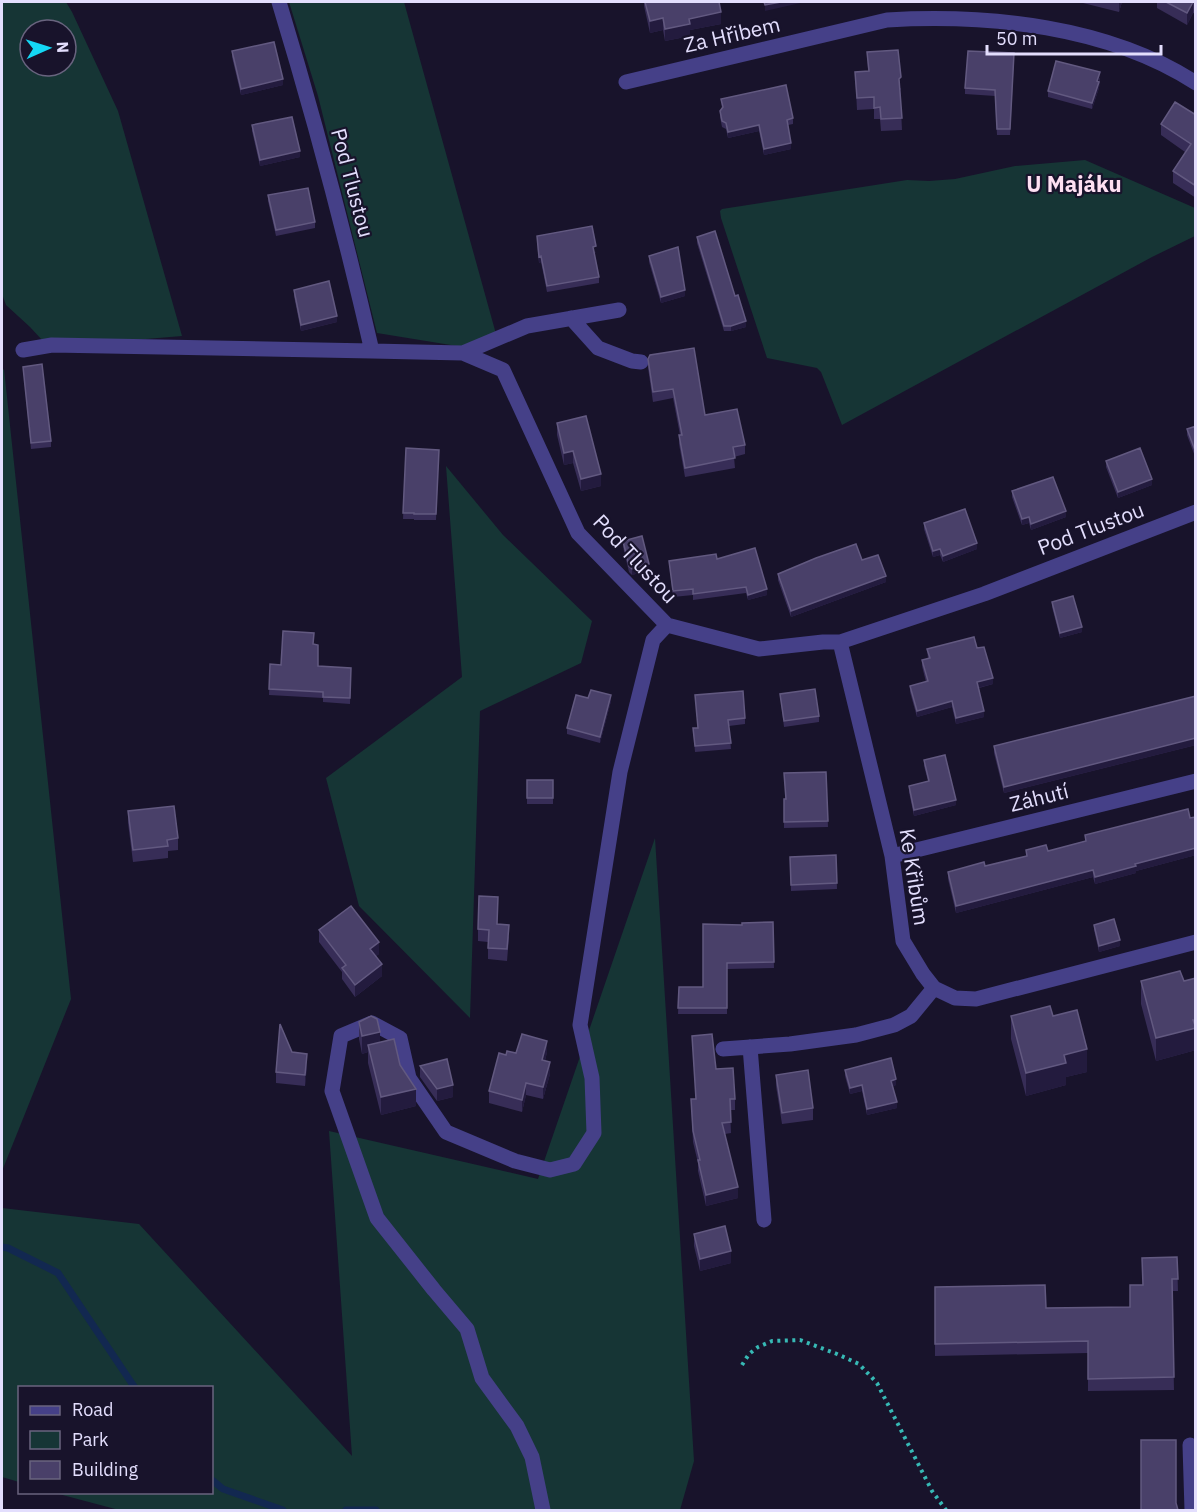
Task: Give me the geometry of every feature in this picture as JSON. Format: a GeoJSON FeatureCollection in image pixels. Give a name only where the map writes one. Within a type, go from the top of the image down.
{"type":"FeatureCollection","features":[{"type":"Feature","properties":{"kind":"street","name":"Pod Tlustou"},"geometry":{"type":"LineString","coordinates":[[279,2],[314,121],[353,268],[372,351],[463,353],[503,370],[578,533],[667,624],[759,649],[840,642],[984,594],[1196,512]]}},
{"type":"Feature","properties":{"kind":"street","name":"Za Hřibem"},"geometry":{"type":"LineString","coordinates":[[626,82],[887,20],[925,18],[998,21],[1066,32],[1125,47],[1174,69],[1196,83]]}},
{"type":"Feature","properties":{"kind":"street"},"geometry":{"type":"LineString","coordinates":[[463,353],[527,326],[619,310]]}},
{"type":"Feature","properties":{"kind":"street"},"geometry":{"type":"LineString","coordinates":[[571,318],[598,348],[632,361],[641,362]]}},
{"type":"Feature","properties":{"kind":"street"},"geometry":{"type":"LineString","coordinates":[[23,350],[52,345],[372,351]]}},
{"type":"Feature","properties":{"kind":"street"},"geometry":{"type":"LineString","coordinates":[[543,1510],[532,1457],[517,1426],[482,1378],[467,1329],[377,1218],[332,1091],[341,1036],[372,1023],[400,1038],[409,1078],[446,1132],[514,1161],[550,1170],[574,1164],[594,1133],[592,1078],[580,1025],[620,772],[654,640],[667,624]]}},
{"type":"Feature","properties":{"kind":"street","name":"Ke Křibům"},"geometry":{"type":"LineString","coordinates":[[840,642],[892,856],[903,941],[934,988]]}},
{"type":"Feature","properties":{"kind":"street","name":"Záhutí"},"geometry":{"type":"LineString","coordinates":[[892,856],[1196,781]]}},
{"type":"Feature","properties":{"kind":"street"},"geometry":{"type":"LineString","coordinates":[[723,1049],[790,1044],[856,1035],[894,1025],[911,1016],[934,988],[955,998],[976,999],[1196,942]]}},
{"type":"Feature","properties":{"kind":"street"},"geometry":{"type":"LineString","coordinates":[[750,1047],[764,1220]]}},
{"type":"Feature","properties":{"kind":"street"},"geometry":{"type":"LineString","coordinates":[[1190,1445],[1192,1510]]}},
{"type":"Feature","properties":{"kind":"path"},"geometry":{"type":"LineString","coordinates":[[742,1365],[749,1354],[758,1347],[772,1341],[800,1340],[859,1365],[877,1383],[932,1491],[946,1510]]}},
{"type":"Feature","properties":{"kind":"green space"},"geometry":{"type":"Polygon","coordinates":[[[2,2],[66,2],[75,18],[18,18],[18,78],[78,78],[78,25],[118,111],[182,336],[43,341],[6,305],[2,294],[2,2]]]}},
{"type":"Feature","properties":{"kind":"green space"},"geometry":{"type":"Polygon","coordinates":[[[289,2],[404,2],[496,334],[463,347],[377,333],[318,96],[289,2]]]}},
{"type":"Feature","properties":{"kind":"green space"},"geometry":{"type":"Polygon","coordinates":[[[1085,160],[1195,208],[1195,236],[842,425],[821,372],[817,368],[767,358],[721,218],[722,209],[907,180],[955,179],[1015,166],[1085,160]]]}},
{"type":"Feature","properties":{"kind":"green space"},"geometry":{"type":"Polygon","coordinates":[[[4,369],[71,999],[2,1171],[2,371],[4,369]]]}},
{"type":"Feature","properties":{"kind":"green space"},"geometry":{"type":"Polygon","coordinates":[[[446,466],[503,535],[592,621],[581,663],[480,711],[470,1018],[359,906],[326,778],[462,677],[446,466]]]}},
{"type":"Feature","properties":{"kind":"green space"},"geometry":{"type":"Polygon","coordinates":[[[655,838],[694,1461],[680,1510],[119,1510],[59,1494],[213,1494],[213,1386],[18,1386],[18,1482],[2,1477],[2,1208],[139,1224],[352,1456],[329,1131],[538,1179],[655,838]]]}},
{"type":"Feature","properties":{"kind":"building"},"geometry":{"type":"Polygon","coordinates":[[[645,2],[719,2],[721,12],[689,19],[690,24],[665,29],[663,18],[650,21],[645,2]]]}},
{"type":"Feature","properties":{"kind":"building"},"geometry":{"type":"Polygon","coordinates":[[[764,2],[781,2],[765,5],[764,2]]]}},
{"type":"Feature","properties":{"kind":"building"},"geometry":{"type":"Polygon","coordinates":[[[1166,2],[1193,2],[1187,13],[1166,2]]]}},
{"type":"Feature","properties":{"kind":"building"},"geometry":{"type":"Polygon","coordinates":[[[274,42],[283,79],[241,89],[232,51],[274,42]]]}},
{"type":"Feature","properties":{"kind":"building"},"geometry":{"type":"Polygon","coordinates":[[[898,50],[902,118],[881,119],[880,107],[874,108],[874,97],[857,98],[855,72],[869,71],[867,52],[898,50]]]}},
{"type":"Feature","properties":{"kind":"building"},"geometry":{"type":"Polygon","coordinates":[[[968,51],[1014,53],[1010,129],[997,129],[995,90],[965,88],[968,51]]]}},
{"type":"Feature","properties":{"kind":"building"},"geometry":{"type":"Polygon","coordinates":[[[1056,61],[1100,72],[1092,103],[1048,91],[1056,61]]]}},
{"type":"Feature","properties":{"kind":"building"},"geometry":{"type":"Polygon","coordinates":[[[786,85],[793,118],[787,120],[791,143],[764,149],[759,125],[728,132],[726,123],[722,121],[721,99],[786,85]]]}},
{"type":"Feature","properties":{"kind":"building"},"geometry":{"type":"Polygon","coordinates":[[[1175,102],[1196,115],[1196,186],[1173,171],[1191,144],[1161,124],[1175,102]]]}},
{"type":"Feature","properties":{"kind":"building"},"geometry":{"type":"Polygon","coordinates":[[[292,117],[300,151],[260,160],[252,125],[292,117]]]}},
{"type":"Feature","properties":{"kind":"building"},"geometry":{"type":"Polygon","coordinates":[[[308,188],[315,222],[276,230],[268,195],[308,188]]]}},
{"type":"Feature","properties":{"kind":"building"},"geometry":{"type":"Polygon","coordinates":[[[592,226],[596,246],[593,247],[599,277],[547,286],[541,256],[539,257],[537,236],[592,226]]]}},
{"type":"Feature","properties":{"kind":"building"},"geometry":{"type":"Polygon","coordinates":[[[715,231],[735,296],[738,295],[746,321],[731,326],[724,326],[697,237],[715,231]]]}},
{"type":"Feature","properties":{"kind":"building"},"geometry":{"type":"Polygon","coordinates":[[[678,247],[685,290],[661,297],[649,256],[678,247]]]}},
{"type":"Feature","properties":{"kind":"building"},"geometry":{"type":"Polygon","coordinates":[[[329,281],[337,316],[301,325],[294,290],[329,281]]]}},
{"type":"Feature","properties":{"kind":"building"},"geometry":{"type":"Polygon","coordinates":[[[694,348],[705,415],[737,409],[745,445],[733,447],[735,458],[685,468],[679,435],[682,435],[673,389],[653,392],[648,359],[650,355],[694,348]]]}},
{"type":"Feature","properties":{"kind":"building"},"geometry":{"type":"Polygon","coordinates":[[[42,364],[51,441],[31,443],[23,367],[42,364]]]}},
{"type":"Feature","properties":{"kind":"building"},"geometry":{"type":"Polygon","coordinates":[[[586,416],[601,474],[581,479],[573,451],[564,453],[557,423],[586,416]]]}},
{"type":"Feature","properties":{"kind":"building"},"geometry":{"type":"Polygon","coordinates":[[[1196,426],[1196,453],[1187,429],[1196,426]]]}},
{"type":"Feature","properties":{"kind":"building"},"geometry":{"type":"Polygon","coordinates":[[[406,448],[439,450],[436,514],[403,513],[406,448]]]}},
{"type":"Feature","properties":{"kind":"building"},"geometry":{"type":"Polygon","coordinates":[[[1140,448],[1152,479],[1118,492],[1106,461],[1140,448]]]}},
{"type":"Feature","properties":{"kind":"building"},"geometry":{"type":"Polygon","coordinates":[[[1053,477],[1066,511],[1031,524],[1029,517],[1022,519],[1012,491],[1053,477]]]}},
{"type":"Feature","properties":{"kind":"building"},"geometry":{"type":"Polygon","coordinates":[[[965,509],[977,543],[943,556],[940,549],[933,551],[924,523],[965,509]]]}},
{"type":"Feature","properties":{"kind":"building"},"geometry":{"type":"Polygon","coordinates":[[[642,536],[649,564],[632,569],[629,566],[623,541],[642,536]]]}},
{"type":"Feature","properties":{"kind":"building"},"geometry":{"type":"Polygon","coordinates":[[[856,544],[862,560],[878,555],[886,576],[791,611],[778,574],[856,544]]]}},
{"type":"Feature","properties":{"kind":"building"},"geometry":{"type":"Polygon","coordinates":[[[755,548],[767,589],[748,595],[746,587],[693,594],[693,589],[673,591],[669,561],[716,554],[717,559],[755,548]]]}},
{"type":"Feature","properties":{"kind":"building"},"geometry":{"type":"Polygon","coordinates":[[[1073,596],[1082,627],[1060,633],[1052,602],[1073,596]]]}},
{"type":"Feature","properties":{"kind":"building"},"geometry":{"type":"Polygon","coordinates":[[[283,631],[314,633],[313,644],[318,645],[318,666],[351,668],[350,698],[323,697],[323,692],[269,689],[270,664],[281,665],[283,631]]]}},
{"type":"Feature","properties":{"kind":"building"},"geometry":{"type":"Polygon","coordinates":[[[974,637],[977,648],[984,647],[993,678],[977,682],[984,711],[956,718],[952,701],[917,711],[910,686],[928,681],[922,660],[930,658],[927,649],[974,637]]]}},
{"type":"Feature","properties":{"kind":"building"},"geometry":{"type":"Polygon","coordinates":[[[815,689],[819,716],[784,721],[780,694],[815,689]]]}},
{"type":"Feature","properties":{"kind":"building"},"geometry":{"type":"Polygon","coordinates":[[[591,690],[611,695],[600,737],[567,728],[576,695],[588,698],[591,690]]]}},
{"type":"Feature","properties":{"kind":"building"},"geometry":{"type":"Polygon","coordinates":[[[743,691],[745,718],[728,720],[731,743],[695,746],[693,728],[698,728],[695,695],[743,691]]]}},
{"type":"Feature","properties":{"kind":"building"},"geometry":{"type":"Polygon","coordinates":[[[1196,696],[1196,738],[1004,787],[994,746],[1196,696]]]}},
{"type":"Feature","properties":{"kind":"building"},"geometry":{"type":"Polygon","coordinates":[[[945,755],[956,800],[914,810],[909,786],[929,781],[924,760],[945,755]]]}},
{"type":"Feature","properties":{"kind":"building"},"geometry":{"type":"Polygon","coordinates":[[[826,772],[828,821],[784,822],[784,799],[786,799],[784,773],[826,772]]]}},
{"type":"Feature","properties":{"kind":"building"},"geometry":{"type":"Polygon","coordinates":[[[527,780],[553,780],[553,798],[527,798],[527,780]]]}},
{"type":"Feature","properties":{"kind":"building"},"geometry":{"type":"Polygon","coordinates":[[[174,806],[178,838],[167,840],[168,846],[133,850],[128,811],[174,806]]]}},
{"type":"Feature","properties":{"kind":"building"},"geometry":{"type":"Polygon","coordinates":[[[1188,809],[1190,818],[1196,817],[1196,848],[1095,877],[1093,870],[956,906],[948,872],[984,862],[985,866],[1027,856],[1026,850],[1046,845],[1048,851],[1086,841],[1085,835],[1188,809]]]}},
{"type":"Feature","properties":{"kind":"building"},"geometry":{"type":"Polygon","coordinates":[[[836,855],[837,883],[791,885],[790,857],[836,855]]]}},
{"type":"Feature","properties":{"kind":"building"},"geometry":{"type":"Polygon","coordinates":[[[479,896],[498,897],[497,924],[509,925],[507,949],[488,948],[489,930],[478,929],[479,896]]]}},
{"type":"Feature","properties":{"kind":"building"},"geometry":{"type":"Polygon","coordinates":[[[351,906],[379,942],[370,949],[382,964],[355,985],[342,968],[346,965],[319,930],[351,906]]]}},
{"type":"Feature","properties":{"kind":"building"},"geometry":{"type":"Polygon","coordinates":[[[1114,919],[1120,940],[1099,946],[1094,925],[1114,919]]]}},
{"type":"Feature","properties":{"kind":"building"},"geometry":{"type":"Polygon","coordinates":[[[773,922],[774,962],[727,963],[727,1008],[678,1008],[679,987],[703,987],[703,924],[742,925],[742,923],[773,922]]]}},
{"type":"Feature","properties":{"kind":"building"},"geometry":{"type":"Polygon","coordinates":[[[1180,971],[1184,981],[1196,978],[1196,1020],[1193,1020],[1196,1028],[1156,1038],[1141,981],[1180,971]]]}},
{"type":"Feature","properties":{"kind":"building"},"geometry":{"type":"Polygon","coordinates":[[[1050,1006],[1053,1016],[1077,1010],[1087,1049],[1064,1055],[1066,1063],[1026,1073],[1011,1016],[1050,1006]]]}},
{"type":"Feature","properties":{"kind":"building"},"geometry":{"type":"Polygon","coordinates":[[[371,1016],[377,1019],[380,1032],[362,1036],[359,1022],[371,1016]]]}},
{"type":"Feature","properties":{"kind":"building"},"geometry":{"type":"Polygon","coordinates":[[[280,1024],[292,1052],[307,1054],[305,1075],[276,1072],[280,1024]]]}},
{"type":"Feature","properties":{"kind":"building"},"geometry":{"type":"Polygon","coordinates":[[[522,1034],[547,1041],[542,1060],[550,1062],[543,1087],[526,1083],[522,1100],[489,1091],[499,1053],[506,1055],[507,1051],[516,1053],[522,1034]]]}},
{"type":"Feature","properties":{"kind":"building"},"geometry":{"type":"Polygon","coordinates":[[[712,1034],[716,1069],[733,1068],[735,1099],[730,1099],[731,1122],[722,1123],[738,1187],[706,1195],[693,1131],[691,1099],[696,1099],[692,1036],[712,1034]]]}},
{"type":"Feature","properties":{"kind":"building"},"geometry":{"type":"Polygon","coordinates":[[[394,1039],[400,1065],[416,1089],[381,1097],[368,1045],[394,1039]]]}},
{"type":"Feature","properties":{"kind":"building"},"geometry":{"type":"Polygon","coordinates":[[[891,1058],[896,1079],[891,1081],[897,1102],[867,1109],[862,1085],[850,1088],[845,1070],[891,1058]]]}},
{"type":"Feature","properties":{"kind":"building"},"geometry":{"type":"Polygon","coordinates":[[[447,1059],[453,1085],[437,1089],[420,1066],[447,1059]]]}},
{"type":"Feature","properties":{"kind":"building"},"geometry":{"type":"Polygon","coordinates":[[[808,1070],[813,1108],[782,1113],[776,1075],[808,1070]]]}},
{"type":"Feature","properties":{"kind":"building"},"geometry":{"type":"Polygon","coordinates":[[[725,1226],[731,1251],[700,1259],[694,1234],[725,1226]]]}},
{"type":"Feature","properties":{"kind":"building"},"geometry":{"type":"Polygon","coordinates":[[[1177,1257],[1178,1279],[1172,1279],[1174,1377],[1088,1379],[1088,1341],[935,1344],[935,1287],[1045,1285],[1046,1308],[1130,1307],[1130,1285],[1143,1285],[1142,1258],[1177,1257]]]}},
{"type":"Feature","properties":{"kind":"building"},"geometry":{"type":"Polygon","coordinates":[[[1141,1440],[1176,1440],[1178,1510],[1141,1510],[1141,1440]]]}},
{"type":"Feature","properties":{"kind":"waterway"},"geometry":{"type":"LineString","coordinates":[[2,1247],[58,1273],[134,1386]]}},
{"type":"Feature","properties":{"kind":"waterway"},"geometry":{"type":"LineString","coordinates":[[213,1481],[223,1489],[283,1510]]}},
{"type":"Feature","properties":{"kind":"waterway"},"geometry":{"type":"LineString","coordinates":[[346,1510],[376,1510]]}},
{"type":"Feature","properties":{"kind":"district","name":"U Majáku"},"geometry":{"type":"Point","coordinates":[1074,184]}}]}
